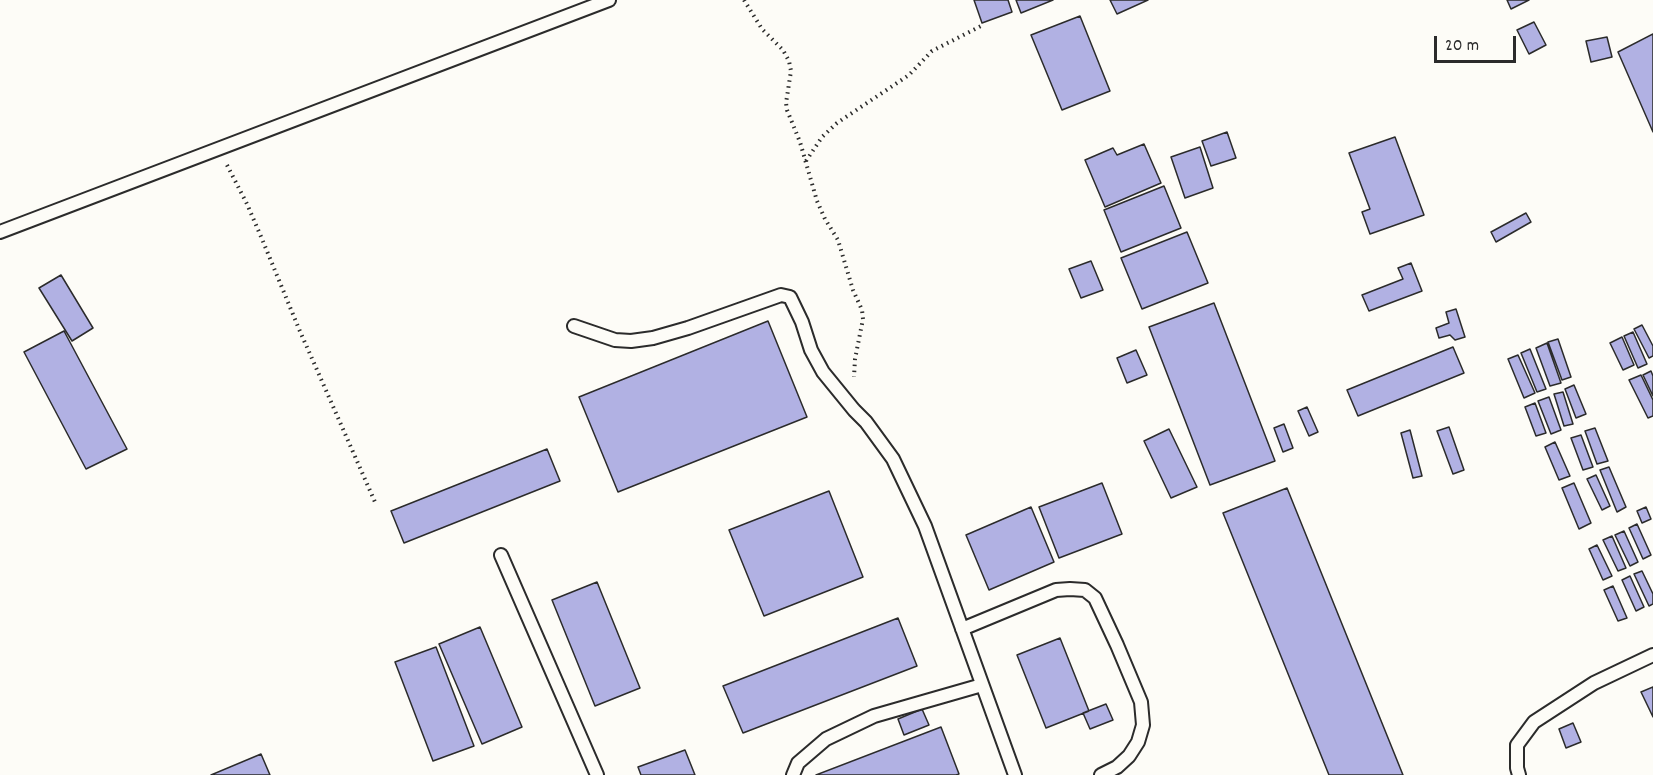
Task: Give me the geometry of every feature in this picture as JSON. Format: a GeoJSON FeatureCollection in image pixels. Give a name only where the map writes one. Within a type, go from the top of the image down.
{"type":"FeatureCollection","features":[{"type":"Feature","properties":{"kind":"lane"},"geometry":{"type":"LineString","coordinates":[[0,232],[609,0]]}},
{"type":"Feature","properties":{"kind":"lane"},"geometry":{"type":"LineString","coordinates":[[574,326],[615,340],[632,341],[653,338],[688,328],[782,295],[790,297],[811,350],[823,372],[879,439],[897,468],[925,526],[1015,775]]}},
{"type":"Feature","properties":{"kind":"lane"},"geometry":{"type":"LineString","coordinates":[[501,555],[597,775]]}},
{"type":"Feature","properties":{"kind":"lane"},"geometry":{"type":"LineString","coordinates":[[962,629],[1056,590],[1085,590],[1095,598],[1118,645],[1141,702],[1143,725],[1138,742],[1129,756],[1117,767],[1101,775]]}},
{"type":"Feature","properties":{"kind":"lane"},"geometry":{"type":"LineString","coordinates":[[1520,775],[1517,768],[1517,745],[1534,722],[1594,683],[1653,655]]}},
{"type":"Feature","properties":{"kind":"lane"},"geometry":{"type":"LineString","coordinates":[[793,775],[798,763],[826,740],[874,716],[982,685]]}},
{"type":"Feature","properties":{"kind":"path"},"geometry":{"type":"LineString","coordinates":[[744,0],[762,29],[783,50],[789,61],[792,71],[786,103],[817,201],[838,240],[853,290],[862,310],[863,319],[854,373],[854,410]]}},
{"type":"Feature","properties":{"kind":"path"},"geometry":{"type":"LineString","coordinates":[[805,161],[822,137],[837,123],[909,75],[932,51],[981,26]]}},
{"type":"Feature","properties":{"kind":"path"},"geometry":{"type":"LineString","coordinates":[[219,149],[258,231],[375,502]]}},
{"type":"Feature","properties":{"kind":"building"},"geometry":{"type":"Polygon","coordinates":[[[974,0],[1008,0],[1012,12],[982,23],[974,0]]]}},
{"type":"Feature","properties":{"kind":"building"},"geometry":{"type":"Polygon","coordinates":[[[1016,0],[1053,0],[1021,13],[1016,0]]]}},
{"type":"Feature","properties":{"kind":"building"},"geometry":{"type":"Polygon","coordinates":[[[1110,0],[1148,0],[1117,14],[1110,0]]]}},
{"type":"Feature","properties":{"kind":"building"},"geometry":{"type":"Polygon","coordinates":[[[1507,0],[1529,0],[1511,9],[1507,0]]]}},
{"type":"Feature","properties":{"kind":"building"},"geometry":{"type":"Polygon","coordinates":[[[1080,16],[1110,91],[1062,110],[1031,35],[1080,16]]]}},
{"type":"Feature","properties":{"kind":"building"},"geometry":{"type":"Polygon","coordinates":[[[1534,22],[1546,45],[1529,54],[1517,30],[1534,22]]]}},
{"type":"Feature","properties":{"kind":"building"},"geometry":{"type":"Polygon","coordinates":[[[1653,34],[1653,132],[1618,52],[1653,34]]]}},
{"type":"Feature","properties":{"kind":"building"},"geometry":{"type":"Polygon","coordinates":[[[1607,37],[1612,57],[1591,62],[1586,41],[1607,37]]]}},
{"type":"Feature","properties":{"kind":"building"},"geometry":{"type":"Polygon","coordinates":[[[1227,132],[1236,158],[1211,166],[1202,141],[1227,132]]]}},
{"type":"Feature","properties":{"kind":"building"},"geometry":{"type":"Polygon","coordinates":[[[1395,137],[1424,215],[1370,234],[1362,212],[1370,209],[1349,153],[1395,137]]]}},
{"type":"Feature","properties":{"kind":"building"},"geometry":{"type":"Polygon","coordinates":[[[1144,144],[1161,183],[1105,207],[1085,160],[1113,148],[1117,155],[1144,144]]]}},
{"type":"Feature","properties":{"kind":"building"},"geometry":{"type":"Polygon","coordinates":[[[1200,147],[1213,188],[1185,198],[1171,157],[1200,147]]]}},
{"type":"Feature","properties":{"kind":"building"},"geometry":{"type":"Polygon","coordinates":[[[1164,186],[1181,228],[1121,252],[1104,210],[1164,186]]]}},
{"type":"Feature","properties":{"kind":"building"},"geometry":{"type":"Polygon","coordinates":[[[1526,213],[1531,222],[1496,242],[1491,232],[1526,213]]]}},
{"type":"Feature","properties":{"kind":"building"},"geometry":{"type":"Polygon","coordinates":[[[1187,232],[1208,283],[1142,309],[1121,258],[1187,232]]]}},
{"type":"Feature","properties":{"kind":"building"},"geometry":{"type":"Polygon","coordinates":[[[1091,261],[1103,290],[1081,298],[1069,269],[1091,261]]]}},
{"type":"Feature","properties":{"kind":"building"},"geometry":{"type":"Polygon","coordinates":[[[1411,263],[1422,291],[1369,311],[1362,295],[1403,279],[1398,268],[1411,263]]]}},
{"type":"Feature","properties":{"kind":"building"},"geometry":{"type":"Polygon","coordinates":[[[61,275],[93,328],[72,341],[39,288],[61,275]]]}},
{"type":"Feature","properties":{"kind":"building"},"geometry":{"type":"Polygon","coordinates":[[[1214,303],[1275,461],[1210,485],[1149,327],[1214,303]]]}},
{"type":"Feature","properties":{"kind":"building"},"geometry":{"type":"Polygon","coordinates":[[[1456,309],[1465,337],[1455,340],[1450,335],[1439,338],[1436,328],[1449,323],[1446,312],[1456,309]]]}},
{"type":"Feature","properties":{"kind":"building"},"geometry":{"type":"Polygon","coordinates":[[[768,321],[807,417],[618,492],[579,397],[768,321]]]}},
{"type":"Feature","properties":{"kind":"building"},"geometry":{"type":"Polygon","coordinates":[[[1642,325],[1653,346],[1653,356],[1649,358],[1634,329],[1642,325]]]}},
{"type":"Feature","properties":{"kind":"building"},"geometry":{"type":"Polygon","coordinates":[[[64,331],[127,449],[86,469],[24,352],[64,331]]]}},
{"type":"Feature","properties":{"kind":"building"},"geometry":{"type":"Polygon","coordinates":[[[1633,332],[1647,364],[1638,368],[1624,336],[1633,332]]]}},
{"type":"Feature","properties":{"kind":"building"},"geometry":{"type":"Polygon","coordinates":[[[1622,337],[1634,365],[1623,370],[1610,343],[1622,337]]]}},
{"type":"Feature","properties":{"kind":"building"},"geometry":{"type":"Polygon","coordinates":[[[1558,339],[1571,377],[1562,380],[1548,342],[1558,339]]]}},
{"type":"Feature","properties":{"kind":"building"},"geometry":{"type":"Polygon","coordinates":[[[1547,343],[1561,383],[1550,386],[1536,348],[1547,343]]]}},
{"type":"Feature","properties":{"kind":"building"},"geometry":{"type":"Polygon","coordinates":[[[1453,347],[1464,373],[1358,416],[1347,390],[1453,347]]]}},
{"type":"Feature","properties":{"kind":"building"},"geometry":{"type":"Polygon","coordinates":[[[1530,349],[1546,389],[1537,392],[1521,353],[1530,349]]]}},
{"type":"Feature","properties":{"kind":"building"},"geometry":{"type":"Polygon","coordinates":[[[1136,350],[1147,375],[1127,383],[1117,358],[1136,350]]]}},
{"type":"Feature","properties":{"kind":"building"},"geometry":{"type":"Polygon","coordinates":[[[1518,355],[1535,393],[1524,398],[1508,359],[1518,355]]]}},
{"type":"Feature","properties":{"kind":"building"},"geometry":{"type":"Polygon","coordinates":[[[1651,371],[1653,376],[1653,396],[1643,375],[1651,371]]]}},
{"type":"Feature","properties":{"kind":"building"},"geometry":{"type":"Polygon","coordinates":[[[1641,375],[1653,400],[1653,416],[1648,418],[1629,380],[1641,375]]]}},
{"type":"Feature","properties":{"kind":"building"},"geometry":{"type":"Polygon","coordinates":[[[1574,385],[1586,414],[1576,418],[1565,389],[1574,385]]]}},
{"type":"Feature","properties":{"kind":"building"},"geometry":{"type":"Polygon","coordinates":[[[1563,392],[1573,424],[1564,426],[1554,394],[1563,392]]]}},
{"type":"Feature","properties":{"kind":"building"},"geometry":{"type":"Polygon","coordinates":[[[1549,397],[1561,430],[1551,434],[1538,401],[1549,397]]]}},
{"type":"Feature","properties":{"kind":"building"},"geometry":{"type":"Polygon","coordinates":[[[1535,403],[1546,433],[1536,436],[1525,407],[1535,403]]]}},
{"type":"Feature","properties":{"kind":"building"},"geometry":{"type":"Polygon","coordinates":[[[1307,407],[1318,432],[1309,436],[1298,411],[1307,407]]]}},
{"type":"Feature","properties":{"kind":"building"},"geometry":{"type":"Polygon","coordinates":[[[1284,424],[1293,448],[1283,452],[1274,428],[1284,424]]]}},
{"type":"Feature","properties":{"kind":"building"},"geometry":{"type":"Polygon","coordinates":[[[1449,427],[1464,470],[1453,474],[1437,431],[1449,427]]]}},
{"type":"Feature","properties":{"kind":"building"},"geometry":{"type":"Polygon","coordinates":[[[1595,428],[1608,461],[1597,464],[1585,431],[1595,428]]]}},
{"type":"Feature","properties":{"kind":"building"},"geometry":{"type":"Polygon","coordinates":[[[1169,429],[1197,487],[1171,498],[1144,441],[1169,429]]]}},
{"type":"Feature","properties":{"kind":"building"},"geometry":{"type":"Polygon","coordinates":[[[1410,430],[1422,476],[1413,478],[1401,433],[1410,430]]]}},
{"type":"Feature","properties":{"kind":"building"},"geometry":{"type":"Polygon","coordinates":[[[1581,435],[1593,467],[1583,470],[1571,438],[1581,435]]]}},
{"type":"Feature","properties":{"kind":"building"},"geometry":{"type":"Polygon","coordinates":[[[1555,442],[1570,476],[1559,480],[1545,447],[1555,442]]]}},
{"type":"Feature","properties":{"kind":"building"},"geometry":{"type":"Polygon","coordinates":[[[547,449],[560,481],[404,543],[391,511],[547,449]]]}},
{"type":"Feature","properties":{"kind":"building"},"geometry":{"type":"Polygon","coordinates":[[[1609,467],[1626,507],[1617,512],[1600,470],[1609,467]]]}},
{"type":"Feature","properties":{"kind":"building"},"geometry":{"type":"Polygon","coordinates":[[[1596,475],[1610,506],[1602,510],[1587,479],[1596,475]]]}},
{"type":"Feature","properties":{"kind":"building"},"geometry":{"type":"Polygon","coordinates":[[[1102,483],[1122,534],[1059,558],[1039,507],[1102,483]]]}},
{"type":"Feature","properties":{"kind":"building"},"geometry":{"type":"Polygon","coordinates":[[[1574,483],[1591,523],[1579,529],[1562,488],[1574,483]]]}},
{"type":"Feature","properties":{"kind":"building"},"geometry":{"type":"Polygon","coordinates":[[[1287,488],[1403,775],[1329,775],[1223,513],[1287,488]]]}},
{"type":"Feature","properties":{"kind":"building"},"geometry":{"type":"Polygon","coordinates":[[[829,491],[863,577],[764,616],[729,530],[829,491]]]}},
{"type":"Feature","properties":{"kind":"building"},"geometry":{"type":"Polygon","coordinates":[[[1031,507],[1054,562],[989,590],[966,535],[1031,507]]]}},
{"type":"Feature","properties":{"kind":"building"},"geometry":{"type":"Polygon","coordinates":[[[1646,507],[1651,519],[1642,523],[1637,511],[1646,507]]]}},
{"type":"Feature","properties":{"kind":"building"},"geometry":{"type":"Polygon","coordinates":[[[1637,524],[1651,555],[1643,559],[1629,528],[1637,524]]]}},
{"type":"Feature","properties":{"kind":"building"},"geometry":{"type":"Polygon","coordinates":[[[1624,531],[1638,562],[1630,566],[1615,535],[1624,531]]]}},
{"type":"Feature","properties":{"kind":"building"},"geometry":{"type":"Polygon","coordinates":[[[1612,536],[1626,568],[1618,571],[1603,540],[1612,536]]]}},
{"type":"Feature","properties":{"kind":"building"},"geometry":{"type":"Polygon","coordinates":[[[1597,545],[1612,576],[1603,580],[1589,549],[1597,545]]]}},
{"type":"Feature","properties":{"kind":"building"},"geometry":{"type":"Polygon","coordinates":[[[1642,571],[1653,594],[1653,604],[1649,606],[1634,574],[1642,571]]]}},
{"type":"Feature","properties":{"kind":"building"},"geometry":{"type":"Polygon","coordinates":[[[1630,576],[1644,607],[1636,611],[1622,580],[1630,576]]]}},
{"type":"Feature","properties":{"kind":"building"},"geometry":{"type":"Polygon","coordinates":[[[597,582],[640,688],[595,706],[552,600],[597,582]]]}},
{"type":"Feature","properties":{"kind":"building"},"geometry":{"type":"Polygon","coordinates":[[[1613,586],[1627,618],[1618,621],[1604,590],[1613,586]]]}},
{"type":"Feature","properties":{"kind":"building"},"geometry":{"type":"Polygon","coordinates":[[[898,618],[917,666],[743,733],[723,686],[898,618]]]}},
{"type":"Feature","properties":{"kind":"building"},"geometry":{"type":"Polygon","coordinates":[[[480,627],[522,727],[482,744],[439,644],[480,627]]]}},
{"type":"Feature","properties":{"kind":"building"},"geometry":{"type":"Polygon","coordinates":[[[1060,638],[1089,711],[1046,728],[1017,655],[1060,638]]]}},
{"type":"Feature","properties":{"kind":"building"},"geometry":{"type":"Polygon","coordinates":[[[436,647],[474,746],[433,761],[395,662],[436,647]]]}},
{"type":"Feature","properties":{"kind":"building"},"geometry":{"type":"Polygon","coordinates":[[[1653,687],[1653,717],[1641,692],[1653,687]]]}},
{"type":"Feature","properties":{"kind":"building"},"geometry":{"type":"Polygon","coordinates":[[[1106,704],[1113,720],[1090,729],[1083,713],[1106,704]]]}},
{"type":"Feature","properties":{"kind":"building"},"geometry":{"type":"Polygon","coordinates":[[[922,709],[929,725],[904,735],[898,719],[922,709]]]}},
{"type":"Feature","properties":{"kind":"building"},"geometry":{"type":"Polygon","coordinates":[[[1573,723],[1581,742],[1566,748],[1559,729],[1573,723]]]}},
{"type":"Feature","properties":{"kind":"building"},"geometry":{"type":"Polygon","coordinates":[[[941,727],[959,774],[816,775],[941,727]]]}},
{"type":"Feature","properties":{"kind":"building"},"geometry":{"type":"Polygon","coordinates":[[[685,750],[695,775],[641,775],[638,767],[685,750]]]}},
{"type":"Feature","properties":{"kind":"building"},"geometry":{"type":"Polygon","coordinates":[[[261,754],[270,775],[211,775],[261,754]]]}}]}
